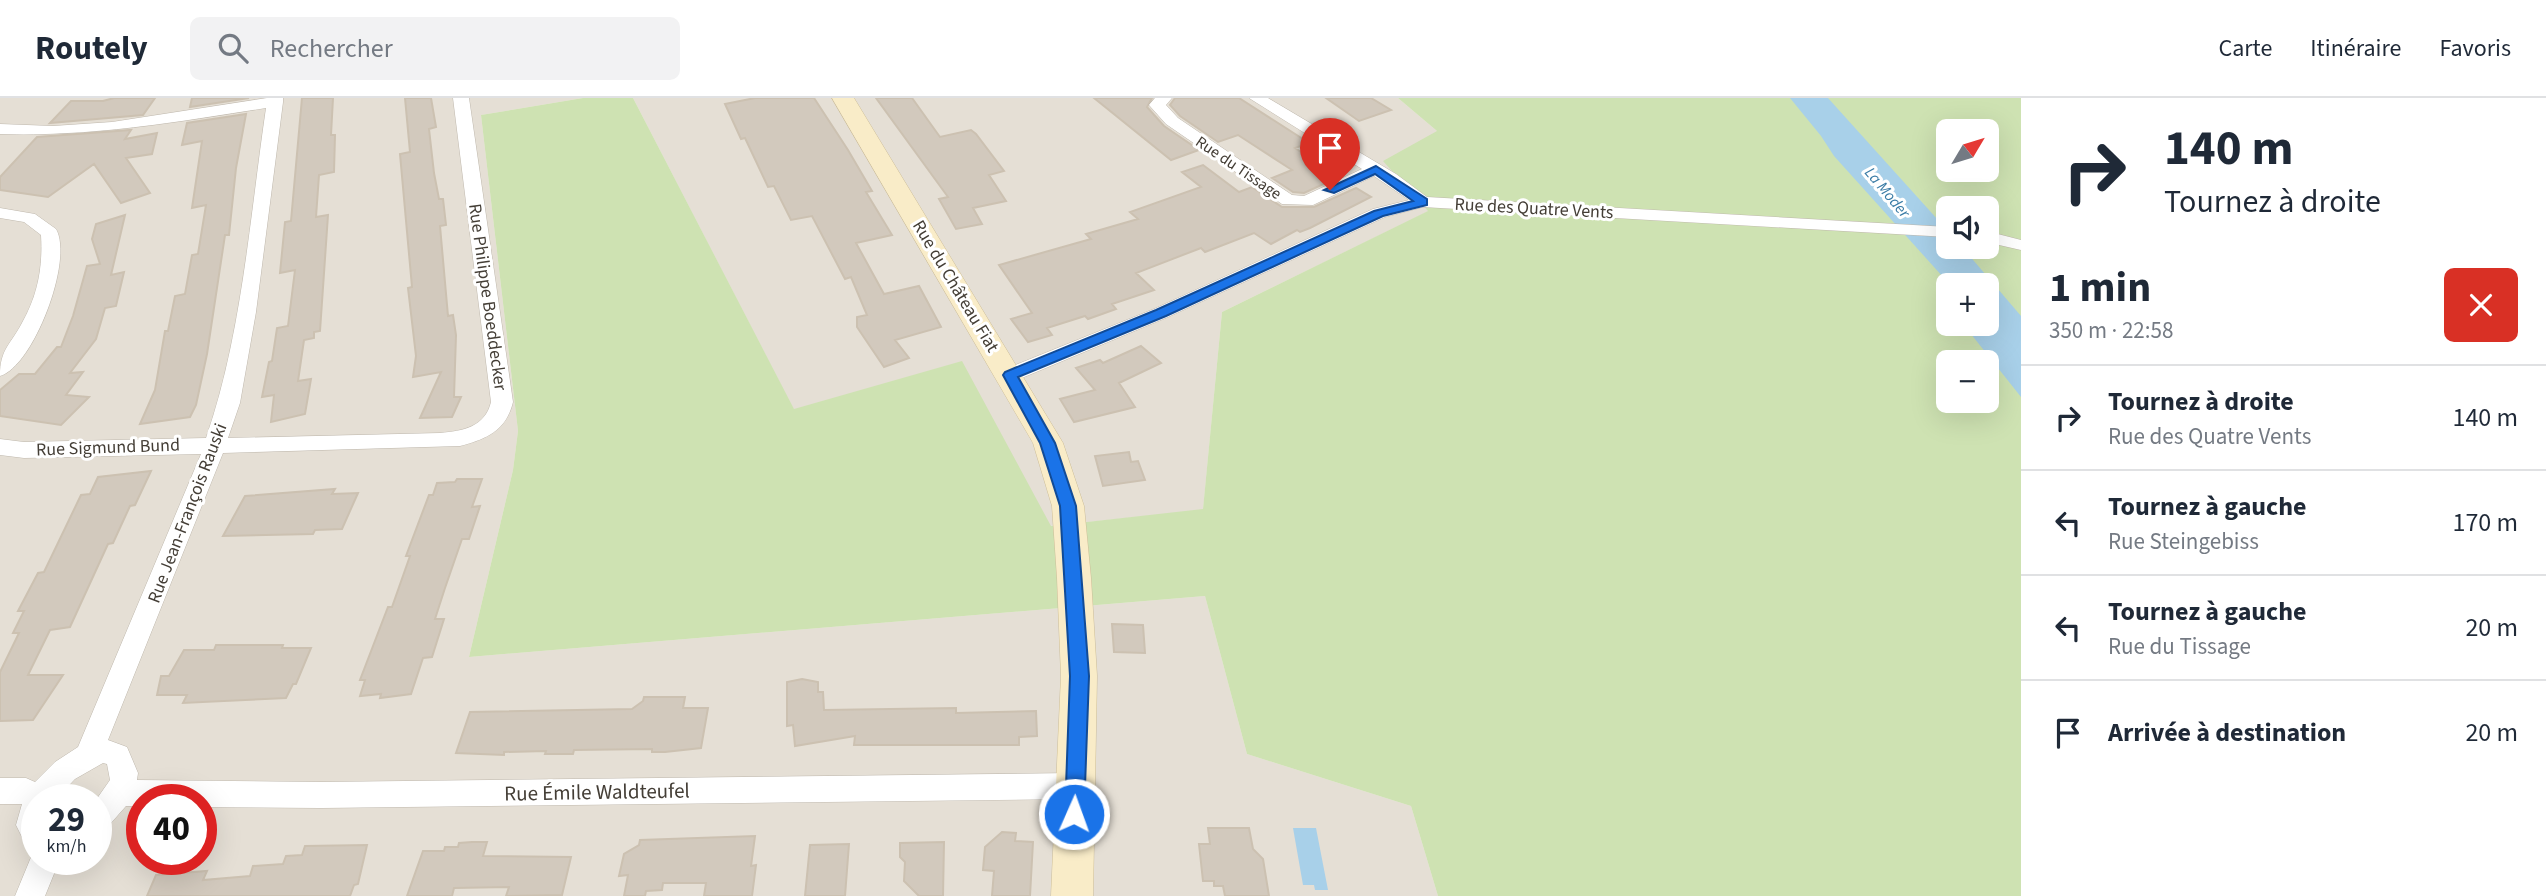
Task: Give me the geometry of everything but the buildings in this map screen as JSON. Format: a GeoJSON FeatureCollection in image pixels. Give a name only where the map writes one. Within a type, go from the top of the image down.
{"type":"FeatureCollection","features":[{"type":"Feature","properties":{"kind":"street","name":"Rue Philippe Boeddecker"},"geometry":{"type":"LineString","coordinates":[[217,444],[450,440],[482,431],[498,419],[502,402],[461,98]]}},
{"type":"Feature","properties":{"kind":"street","name":"Rue du Château Fiat"},"geometry":{"type":"LineString","coordinates":[[843,98],[1048,443],[1068,506],[1079,676],[1072,896]]}},
{"type":"Feature","properties":{"kind":"street","name":"Rue du Tissage"},"geometry":{"type":"LineString","coordinates":[[1164,98],[1157,105],[1172,121],[1287,200],[1307,201],[1376,169]]}},
{"type":"Feature","properties":{"kind":"street"},"geometry":{"type":"LineString","coordinates":[[1257,98],[1376,169],[1423,202]]}},
{"type":"Feature","properties":{"kind":"street","name":"Rue Jean-François Rauski"},"geometry":{"type":"LineString","coordinates":[[90,752],[217,444],[229,403],[246,312],[275,100]]}},
{"type":"Feature","properties":{"kind":"street"},"geometry":{"type":"LineString","coordinates":[[0,129],[53,131],[112,127],[275,100]]}},
{"type":"Feature","properties":{"kind":"street","name":"Rue des Quatre Vents"},"geometry":{"type":"LineString","coordinates":[[1010,375],[1161,313],[1379,213],[1423,202],[1884,228]]}},
{"type":"Feature","properties":{"kind":"street"},"geometry":{"type":"LineString","coordinates":[[0,213],[29,218],[50,233],[53,253],[42,304],[22,345],[0,369]]}},
{"type":"Feature","properties":{"kind":"street"},"geometry":{"type":"LineString","coordinates":[[1884,228],[1936,231]]}},
{"type":"Feature","properties":{"kind":"street"},"geometry":{"type":"LineString","coordinates":[[1999,239],[2021,245]]}},
{"type":"Feature","properties":{"kind":"street","name":"Rue Sigmund Bund"},"geometry":{"type":"LineString","coordinates":[[0,447],[24,450],[217,444]]}},
{"type":"Feature","properties":{"kind":"street"},"geometry":{"type":"LineString","coordinates":[[21,828],[17,816],[19,804],[13,791],[55,765],[90,752],[117,757],[124,766],[124,779],[119,793],[112,801]]}},
{"type":"Feature","properties":{"kind":"street","name":"Rue Émile Waldteufel"},"geometry":{"type":"LineString","coordinates":[[119,793],[321,795],[1075,786]]}},
{"type":"Feature","properties":{"kind":"street"},"geometry":{"type":"LineString","coordinates":[[30,896],[39,875]]}},
{"type":"Feature","properties":{"kind":"shaded area"},"geometry":{"type":"Polygon","coordinates":[[[0,98],[583,98],[481,115],[518,431],[513,470],[469,657],[1205,596],[1247,754],[1411,806],[1438,896],[0,896],[0,98]]]}},
{"type":"Feature","properties":{"kind":"shaded area"},"geometry":{"type":"Polygon","coordinates":[[[633,98],[1398,98],[1437,131],[1429,211],[1222,312],[1203,510],[1050,526],[961,362],[794,410],[633,98]]]}},
{"type":"Feature","properties":{"kind":"green space"},"geometry":{"type":"Polygon","coordinates":[[[583,98],[633,98],[794,409],[962,361],[1051,526],[1203,509],[1222,312],[1428,211],[1383,161],[1437,131],[1398,98],[2021,98],[2021,896],[1438,896],[1411,806],[1247,754],[1205,596],[469,657],[513,470],[518,431],[481,115],[583,98]]]}},
{"type":"Feature","properties":{"kind":"water","name":"La Moder"},"geometry":{"type":"Polygon","coordinates":[[[1790,98],[1828,98],[1936,218],[1936,259],[1972,259],[1984,273],[1939,273],[1834,156],[1790,98]]]}},
{"type":"Feature","properties":{"kind":"water"},"geometry":{"type":"Polygon","coordinates":[[[1999,290],[2021,316],[2021,397],[1999,369],[1999,350],[1984,350],[1973,336],[1999,336],[1999,290]]]}},
{"type":"Feature","properties":{"kind":"water"},"geometry":{"type":"Polygon","coordinates":[[[1293,828],[1316,828],[1328,890],[1315,890],[1314,885],[1303,885],[1293,828]]]}},
{"type":"Feature","properties":{"kind":"route"},"geometry":{"type":"LineString","coordinates":[[1074,814],[1079,676],[1068,506],[1048,443],[1010,375],[1161,313],[1379,213],[1423,202],[1376,169],[1330,190]]}}]}
